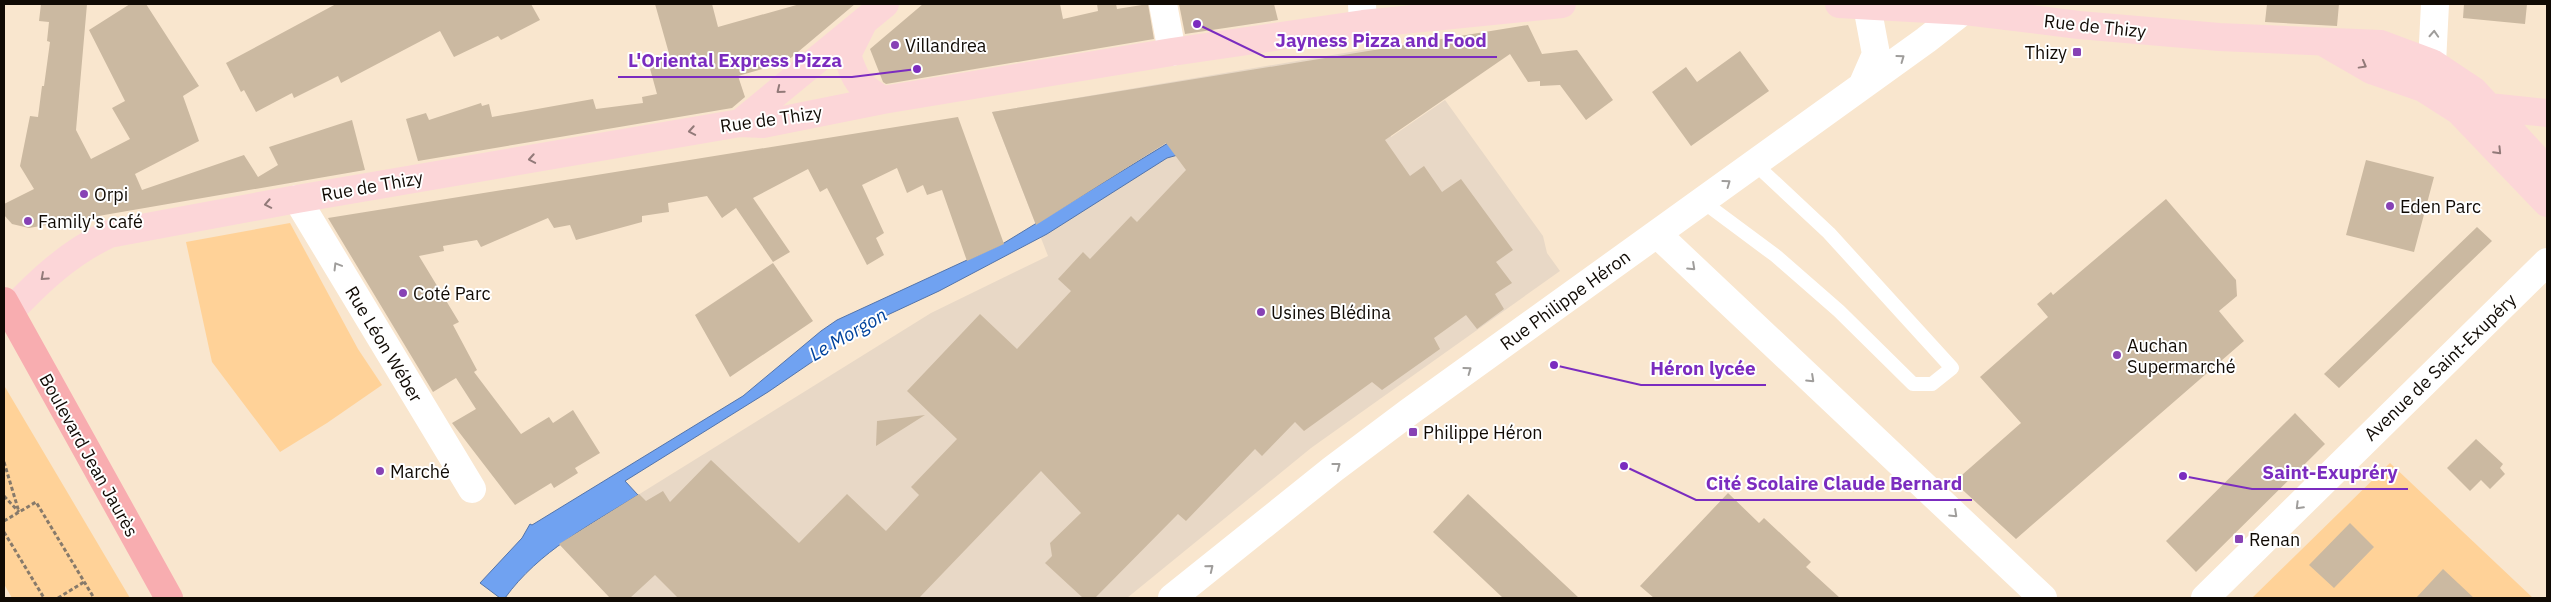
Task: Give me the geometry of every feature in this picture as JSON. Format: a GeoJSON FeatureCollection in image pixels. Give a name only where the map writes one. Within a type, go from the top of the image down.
{"type":"FeatureCollection","features":[{"type":"Feature","properties":{"kind":"main road"},"geometry":{"type":"LineString","coordinates":[[740,123],[885,4]]}},
{"type":"Feature","properties":{"kind":"main road","name":"Rue de Thizy"},"geometry":{"type":"LineString","coordinates":[[6,310],[58,264],[82,247],[109,234],[297,199],[740,123],[763,124],[883,100],[1172,52],[1362,14],[1562,4]]}},
{"type":"Feature","properties":{"kind":"main road","name":"Rue de Thizy"},"geometry":{"type":"LineString","coordinates":[[1839,4],[1969,7],[2164,33],[2381,44],[2432,63],[2474,91],[2489,107],[2539,175]]}},
{"type":"Feature","properties":{"kind":"main road"},"geometry":{"type":"LineString","coordinates":[[862,23],[847,55],[855,79],[867,90],[883,100]]}},
{"type":"Feature","properties":{"kind":"main road","name":"Rue de Thizy"},"geometry":{"type":"LineString","coordinates":[[2321,41],[2372,70],[2423,88],[2459,111],[2539,175]]}},
{"type":"Feature","properties":{"kind":"main road"},"geometry":{"type":"LineString","coordinates":[[2489,107],[2547,113]]}},
{"type":"Feature","properties":{"kind":"main road"},"geometry":{"type":"LineString","coordinates":[[2539,175],[2547,124]]}},
{"type":"Feature","properties":{"kind":"main road","name":"Boulevard Jean Jaurès"},"geometry":{"type":"LineString","coordinates":[[6,310],[169,598]]}},
{"type":"Feature","properties":{"kind":"street"},"geometry":{"type":"LineString","coordinates":[[1162,4],[1172,52]]}},
{"type":"Feature","properties":{"kind":"street"},"geometry":{"type":"LineString","coordinates":[[2432,63],[2435,4]]}},
{"type":"Feature","properties":{"kind":"street"},"geometry":{"type":"LineString","coordinates":[[1862,86],[1876,54],[1868,6]]}},
{"type":"Feature","properties":{"kind":"street","name":"Rue Philippe Héron"},"geometry":{"type":"LineString","coordinates":[[1172,598],[1333,469],[1969,7]]}},
{"type":"Feature","properties":{"kind":"street","name":"Rue Léon Wéber"},"geometry":{"type":"LineString","coordinates":[[297,199],[472,489]]}},
{"type":"Feature","properties":{"kind":"street"},"geometry":{"type":"LineString","coordinates":[[1657,234],[2043,598]]}},
{"type":"Feature","properties":{"kind":"street","name":"Avenue de Saint-Exupéry"},"geometry":{"type":"LineString","coordinates":[[2205,598],[2547,262]]}},
{"type":"Feature","properties":{"kind":"lane"},"geometry":{"type":"LineString","coordinates":[[1702,201],[1776,256],[1839,311],[1913,384],[1932,384],[1952,368],[1829,233],[1754,163]]}},
{"type":"Feature","properties":{"kind":"path"},"geometry":{"type":"LineString","coordinates":[[4,462],[19,512]]}},
{"type":"Feature","properties":{"kind":"path"},"geometry":{"type":"LineString","coordinates":[[4,496],[19,512]]}},
{"type":"Feature","properties":{"kind":"path"},"geometry":{"type":"LineString","coordinates":[[4,521],[36,502],[94,598]]}},
{"type":"Feature","properties":{"kind":"path"},"geometry":{"type":"LineString","coordinates":[[4,532],[44,598]]}},
{"type":"Feature","properties":{"kind":"path"},"geometry":{"type":"LineString","coordinates":[[58,598],[84,582]]}},
{"type":"Feature","properties":{"kind":"shaded area"},"geometry":{"type":"Polygon","coordinates":[[[1374,48],[1391,137],[1445,100],[1543,236],[1547,253],[1560,271],[1311,448],[1127,598],[610,598],[559,544],[931,313],[1048,256],[992,112],[1374,48]]]}},
{"type":"Feature","properties":{"kind":"shaded area"},"geometry":{"type":"Polygon","coordinates":[[[290,223],[358,349],[382,385],[327,423],[280,452],[212,362],[186,242],[290,223]]]}},
{"type":"Feature","properties":{"kind":"shaded area"},"geometry":{"type":"Polygon","coordinates":[[[5,387],[130,598],[12,598],[4,584],[5,387]]]}},
{"type":"Feature","properties":{"kind":"shaded area"},"geometry":{"type":"Polygon","coordinates":[[[2390,463],[2533,598],[2252,598],[2390,463]]]}},
{"type":"Feature","properties":{"kind":"water","name":"Le Morgon"},"geometry":{"type":"Polygon","coordinates":[[[1168,143],[1192,151],[1167,158],[1047,234],[939,291],[866,325],[768,392],[625,481],[638,495],[584,528],[549,553],[533,566],[505,598],[500,598],[480,583],[522,538],[530,524],[532,525],[743,396],[821,331],[837,320],[1004,243],[1168,143]]]}},
{"type":"Feature","properties":{"kind":"building"},"geometry":{"type":"Polygon","coordinates":[[[41,4],[87,4],[76,130],[91,159],[130,139],[112,108],[125,101],[89,30],[130,4],[146,4],[199,86],[183,96],[199,141],[135,174],[142,190],[244,155],[258,177],[278,165],[269,147],[352,120],[365,170],[29,228],[12,224],[4,215],[4,204],[34,189],[20,166],[30,116],[38,117],[50,42],[47,41],[49,22],[39,21],[41,4]]]}},
{"type":"Feature","properties":{"kind":"building"},"geometry":{"type":"Polygon","coordinates":[[[336,4],[531,4],[540,20],[501,40],[498,36],[454,57],[440,31],[341,83],[338,76],[294,98],[292,93],[256,112],[244,90],[241,92],[226,63],[336,4]]]}},
{"type":"Feature","properties":{"kind":"building"},"geometry":{"type":"Polygon","coordinates":[[[655,4],[712,4],[718,27],[800,4],[855,4],[786,62],[738,76],[745,97],[732,108],[418,161],[406,119],[426,113],[429,120],[481,103],[482,106],[489,104],[492,117],[593,99],[596,109],[643,103],[642,97],[657,94],[649,65],[670,57],[655,4]]]}},
{"type":"Feature","properties":{"kind":"building"},"geometry":{"type":"Polygon","coordinates":[[[923,4],[1060,4],[1063,19],[1098,11],[1097,4],[1116,4],[1117,9],[1148,4],[1154,39],[886,84],[883,82],[870,49],[923,4]]]}},
{"type":"Feature","properties":{"kind":"building"},"geometry":{"type":"Polygon","coordinates":[[[1179,4],[1274,4],[1278,20],[1185,34],[1179,4]]]}},
{"type":"Feature","properties":{"kind":"building"},"geometry":{"type":"Polygon","coordinates":[[[2267,4],[2339,4],[2337,26],[2265,22],[2267,4]]]}},
{"type":"Feature","properties":{"kind":"building"},"geometry":{"type":"Polygon","coordinates":[[[2464,4],[2527,4],[2525,24],[2463,18],[2464,4]]]}},
{"type":"Feature","properties":{"kind":"building"},"geometry":{"type":"Polygon","coordinates":[[[1528,25],[1542,54],[1577,50],[1613,100],[1586,120],[1560,85],[1540,86],[1540,81],[1528,82],[1510,54],[1385,140],[1410,176],[1424,166],[1442,192],[1461,179],[1513,250],[1496,262],[1512,283],[1495,294],[1504,309],[1477,329],[1466,315],[1434,338],[1440,349],[1382,390],[1372,382],[1304,431],[1295,422],[1262,456],[1255,449],[1186,521],[1178,514],[1095,598],[1083,598],[1045,563],[1052,556],[1050,543],[1081,513],[1041,471],[919,598],[678,598],[655,575],[630,598],[610,598],[559,544],[639,494],[646,501],[663,491],[670,502],[711,460],[799,543],[847,494],[886,531],[919,495],[911,487],[957,439],[907,391],[980,314],[1017,349],[1071,291],[1058,279],[1083,252],[1090,259],[1131,216],[1137,222],[1186,170],[1166,143],[1036,225],[992,112],[1528,25]]]}},
{"type":"Feature","properties":{"kind":"building"},"geometry":{"type":"Polygon","coordinates":[[[1740,51],[1769,91],[1691,146],[1652,92],[1686,67],[1697,82],[1740,51]]]}},
{"type":"Feature","properties":{"kind":"building"},"geometry":{"type":"Polygon","coordinates":[[[958,117],[1004,244],[967,261],[942,190],[927,195],[923,185],[907,193],[897,168],[862,185],[884,233],[876,238],[884,255],[867,265],[827,188],[820,192],[808,169],[753,198],[790,252],[773,262],[736,208],[722,218],[707,196],[668,203],[669,212],[642,216],[642,222],[576,240],[570,225],[554,228],[548,218],[481,247],[477,240],[443,246],[444,251],[419,256],[459,322],[453,325],[477,370],[474,372],[521,434],[549,417],[553,423],[573,410],[600,453],[575,468],[578,473],[554,488],[551,483],[515,505],[452,423],[476,409],[456,378],[433,392],[328,218],[958,117]]]}},
{"type":"Feature","properties":{"kind":"building","name":"Eden Parc"},"geometry":{"type":"Polygon","coordinates":[[[2366,160],[2434,177],[2414,252],[2346,235],[2366,160]]]}},
{"type":"Feature","properties":{"kind":"building","name":"Auchan Supermarché"},"geometry":{"type":"Polygon","coordinates":[[[2166,199],[2236,280],[2237,296],[2219,311],[2244,341],[2016,539],[1954,482],[2021,423],[1980,377],[2048,317],[2037,304],[2051,292],[2053,295],[2166,199]]]}},
{"type":"Feature","properties":{"kind":"building"},"geometry":{"type":"Polygon","coordinates":[[[2477,227],[2492,241],[2339,388],[2324,374],[2477,227]]]}},
{"type":"Feature","properties":{"kind":"building"},"geometry":{"type":"Polygon","coordinates":[[[773,263],[813,321],[730,377],[695,315],[773,263]]]}},
{"type":"Feature","properties":{"kind":"building"},"geometry":{"type":"Polygon","coordinates":[[[2295,413],[2325,444],[2196,572],[2166,541],[2295,413]]]}},
{"type":"Feature","properties":{"kind":"building"},"geometry":{"type":"Polygon","coordinates":[[[925,415],[876,446],[877,421],[925,415]]]}},
{"type":"Feature","properties":{"kind":"building"},"geometry":{"type":"Polygon","coordinates":[[[2476,439],[2503,464],[2500,468],[2505,474],[2490,489],[2481,480],[2470,491],[2447,468],[2476,439]]]}},
{"type":"Feature","properties":{"kind":"building"},"geometry":{"type":"Polygon","coordinates":[[[1728,493],[1759,523],[1764,518],[1811,562],[1806,567],[1840,598],[1654,598],[1640,586],[1728,493]]]}},
{"type":"Feature","properties":{"kind":"building"},"geometry":{"type":"Polygon","coordinates":[[[1468,494],[1579,598],[1503,598],[1433,532],[1468,494]]]}},
{"type":"Feature","properties":{"kind":"building"},"geometry":{"type":"Polygon","coordinates":[[[2350,523],[2374,547],[2334,588],[2309,565],[2350,523]]]}},
{"type":"Feature","properties":{"kind":"building"},"geometry":{"type":"Polygon","coordinates":[[[2443,569],[2474,598],[2416,598],[2443,569]]]}},
{"type":"Feature","properties":{"kind":"place","name":"Jayness Pizza and Food"},"geometry":{"type":"Point","coordinates":[1197,24]}},
{"type":"Feature","properties":{"kind":"place","name":"Villandrea"},"geometry":{"type":"Point","coordinates":[895,45]}},
{"type":"Feature","properties":{"kind":"place","name":"Thizy"},"geometry":{"type":"Point","coordinates":[2077,52]}},
{"type":"Feature","properties":{"kind":"place","name":"L'Oriental Express Pizza"},"geometry":{"type":"Point","coordinates":[917,69]}},
{"type":"Feature","properties":{"kind":"place","name":"Orpi"},"geometry":{"type":"Point","coordinates":[84,194]}},
{"type":"Feature","properties":{"kind":"place","name":"Eden Parc"},"geometry":{"type":"Point","coordinates":[2390,206]}},
{"type":"Feature","properties":{"kind":"place","name":"Family's café"},"geometry":{"type":"Point","coordinates":[28,221]}},
{"type":"Feature","properties":{"kind":"place","name":"Coté Parc"},"geometry":{"type":"Point","coordinates":[403,293]}},
{"type":"Feature","properties":{"kind":"place","name":"Usines Blédina"},"geometry":{"type":"Point","coordinates":[1261,312]}},
{"type":"Feature","properties":{"kind":"place","name":"Auchan Supermarché"},"geometry":{"type":"Point","coordinates":[2117,355]}},
{"type":"Feature","properties":{"kind":"place","name":"Héron lycée"},"geometry":{"type":"Point","coordinates":[1554,365]}},
{"type":"Feature","properties":{"kind":"place","name":"Philippe Héron"},"geometry":{"type":"Point","coordinates":[1413,432]}},
{"type":"Feature","properties":{"kind":"place","name":"Cité Scolaire Claude Bernard"},"geometry":{"type":"Point","coordinates":[1624,466]}},
{"type":"Feature","properties":{"kind":"place","name":"Marché"},"geometry":{"type":"Point","coordinates":[380,471]}},
{"type":"Feature","properties":{"kind":"place","name":"Saint-Exupréry"},"geometry":{"type":"Point","coordinates":[2183,476]}},
{"type":"Feature","properties":{"kind":"place","name":"Renan"},"geometry":{"type":"Point","coordinates":[2239,539]}}]}
